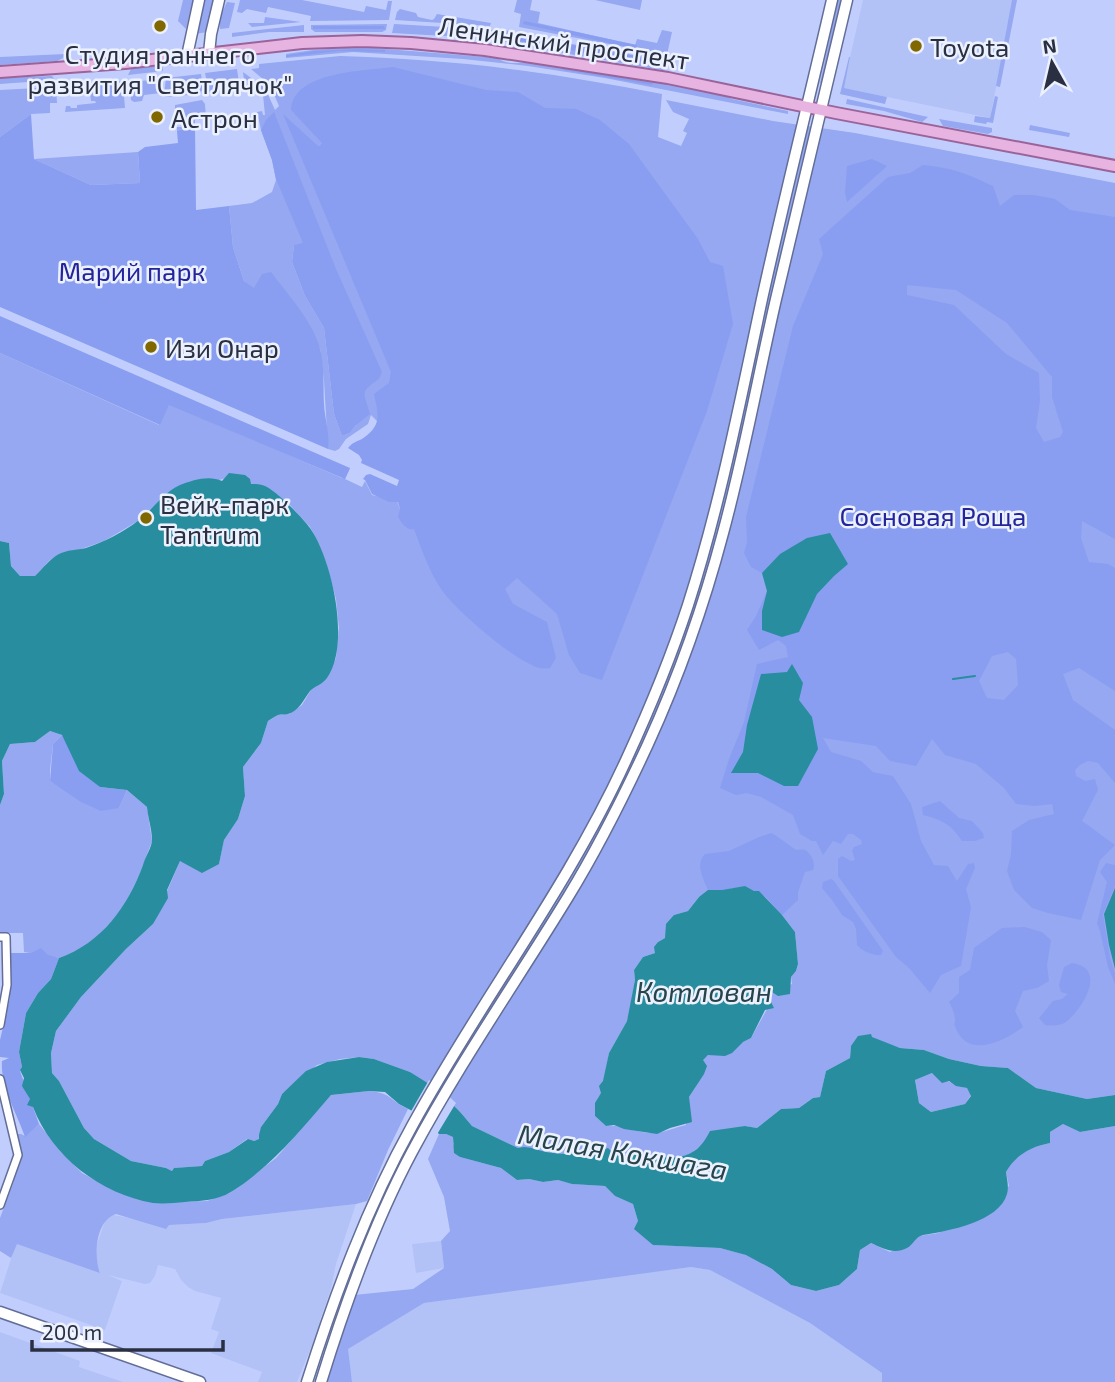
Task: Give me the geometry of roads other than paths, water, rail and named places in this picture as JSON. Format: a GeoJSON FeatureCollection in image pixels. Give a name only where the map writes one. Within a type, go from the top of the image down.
{"type":"FeatureCollection","features":[{"type":"Feature","properties":{"kind":"main road"},"geometry":{"type":"LineString","coordinates":[[187,56],[199,0]]}},
{"type":"Feature","properties":{"kind":"main road"},"geometry":{"type":"LineString","coordinates":[[209,53],[219,0]]}},
{"type":"Feature","properties":{"kind":"main road"},"geometry":{"type":"LineString","coordinates":[[307,1382],[342,1282],[389,1170],[435,1084],[558,888],[595,822],[632,747],[673,649],[697,574],[724,473],[832,0]]}},
{"type":"Feature","properties":{"kind":"main road"},"geometry":{"type":"LineString","coordinates":[[321,1382],[337,1329],[400,1175],[435,1109],[570,894],[610,822],[650,739],[685,653],[723,532],[847,0]]}},
{"type":"Feature","properties":{"kind":"main road","name":"Ленинский проспект"},"geometry":{"type":"LineString","coordinates":[[0,72],[125,63],[333,41],[460,47],[642,74],[1115,166]]}},
{"type":"Feature","properties":{"kind":"main road"},"geometry":{"type":"LineString","coordinates":[[0,1312],[200,1382]]}},
{"type":"Feature","properties":{"kind":"street"},"geometry":{"type":"LineString","coordinates":[[0,1026],[7,985],[3,937]]}},
{"type":"Feature","properties":{"kind":"street"},"geometry":{"type":"LineString","coordinates":[[0,1079],[4,1110],[18,1155],[0,1205]]}},
{"type":"Feature","properties":{"kind":"water"},"geometry":{"type":"Polygon","coordinates":[[[229,473],[245,475],[251,484],[267,487],[280,497],[310,528],[318,542],[331,580],[336,602],[338,645],[327,678],[310,691],[295,710],[268,721],[261,743],[243,767],[245,796],[238,819],[224,840],[219,864],[202,873],[180,861],[167,890],[168,898],[153,924],[81,997],[56,1031],[51,1053],[52,1073],[84,1128],[94,1139],[131,1161],[172,1171],[174,1168],[202,1166],[205,1161],[229,1152],[248,1139],[259,1139],[261,1127],[282,1094],[306,1071],[327,1062],[359,1057],[374,1059],[410,1072],[437,1089],[472,1126],[518,1148],[529,1147],[569,1154],[608,1148],[616,1156],[681,1156],[692,1152],[710,1131],[745,1126],[757,1128],[781,1109],[799,1108],[813,1098],[820,1097],[826,1071],[850,1058],[851,1046],[858,1036],[871,1034],[872,1037],[900,1048],[924,1050],[981,1066],[1008,1068],[1036,1088],[1087,1099],[1115,1095],[1115,1126],[1080,1132],[1063,1124],[1050,1132],[1050,1143],[1024,1153],[1010,1166],[1006,1172],[1007,1194],[994,1212],[971,1224],[920,1236],[902,1250],[888,1250],[871,1243],[860,1250],[857,1269],[839,1285],[816,1291],[791,1285],[772,1269],[746,1255],[720,1248],[653,1245],[634,1229],[638,1221],[633,1204],[615,1196],[605,1186],[572,1184],[558,1180],[517,1180],[501,1168],[460,1157],[454,1153],[453,1137],[439,1134],[416,1113],[385,1092],[331,1095],[285,1147],[246,1182],[226,1195],[203,1201],[153,1203],[115,1191],[97,1182],[52,1142],[33,1107],[27,1105],[30,1099],[22,1086],[24,1078],[20,1070],[22,1067],[19,1052],[26,1013],[38,993],[51,979],[59,958],[101,933],[130,895],[150,849],[151,832],[147,807],[127,790],[100,787],[79,771],[62,735],[50,731],[35,742],[10,744],[2,761],[4,794],[0,805],[0,541],[9,543],[11,566],[20,576],[35,576],[59,554],[93,546],[127,529],[168,492],[180,485],[206,478],[222,481],[229,473]],[[932,1073],[915,1080],[919,1103],[931,1112],[965,1104],[971,1096],[967,1088],[956,1086],[949,1081],[942,1083],[932,1073]]]}},
{"type":"Feature","properties":{"kind":"water"},"geometry":{"type":"Polygon","coordinates":[[[830,533],[848,564],[817,594],[799,632],[782,637],[762,630],[762,611],[767,591],[762,573],[780,554],[807,538],[830,533]]]}},
{"type":"Feature","properties":{"kind":"water"},"geometry":{"type":"Polygon","coordinates":[[[792,664],[803,683],[799,700],[812,717],[818,749],[798,786],[784,786],[758,773],[731,773],[743,752],[747,725],[761,674],[787,672],[792,664]]]}},
{"type":"Feature","properties":{"kind":"water","name":"Котлован"},"geometry":{"type":"Polygon","coordinates":[[[745,886],[759,891],[795,932],[798,964],[791,977],[790,994],[778,996],[772,992],[765,997],[774,1008],[765,1010],[751,1038],[732,1053],[725,1056],[708,1055],[703,1060],[707,1066],[704,1074],[689,1097],[692,1122],[657,1134],[614,1125],[606,1126],[595,1116],[595,1103],[601,1093],[599,1086],[603,1081],[609,1053],[627,1021],[635,980],[634,970],[643,957],[655,953],[654,947],[665,938],[666,924],[674,915],[688,911],[708,890],[745,886]]]}},
{"type":"Feature","properties":{"kind":"water"},"geometry":{"type":"Polygon","coordinates":[[[1115,888],[1115,969],[1104,914],[1115,888]]]}},
{"type":"Feature","properties":{"kind":"waterway"},"geometry":{"type":"LineString","coordinates":[[953,679],[975,676]]}},
{"type":"Feature","properties":{"kind":"place","name":"Студия раннего развития \"Светлячок\""},"geometry":{"type":"Point","coordinates":[160,26]}},
{"type":"Feature","properties":{"kind":"place","name":"Toyota"},"geometry":{"type":"Point","coordinates":[916,46]}},
{"type":"Feature","properties":{"kind":"place","name":"Астрон"},"geometry":{"type":"Point","coordinates":[157,117]}},
{"type":"Feature","properties":{"kind":"place","name":"Изи Онар"},"geometry":{"type":"Point","coordinates":[151,347]}},
{"type":"Feature","properties":{"kind":"place","name":"Вейк-парк Tantrum"},"geometry":{"type":"Point","coordinates":[146,518]}},
{"type":"Feature","properties":{"kind":"park label","name":"Марий парк"},"geometry":{"type":"Point","coordinates":[132,270]}},
{"type":"Feature","properties":{"kind":"park label","name":"Сосновая Роща"},"geometry":{"type":"Point","coordinates":[933,515]}},
{"type":"Feature","properties":{"kind":"water label","name":"Малая Кокшага"},"geometry":{"type":"Point","coordinates":[623,1151]}}]}
